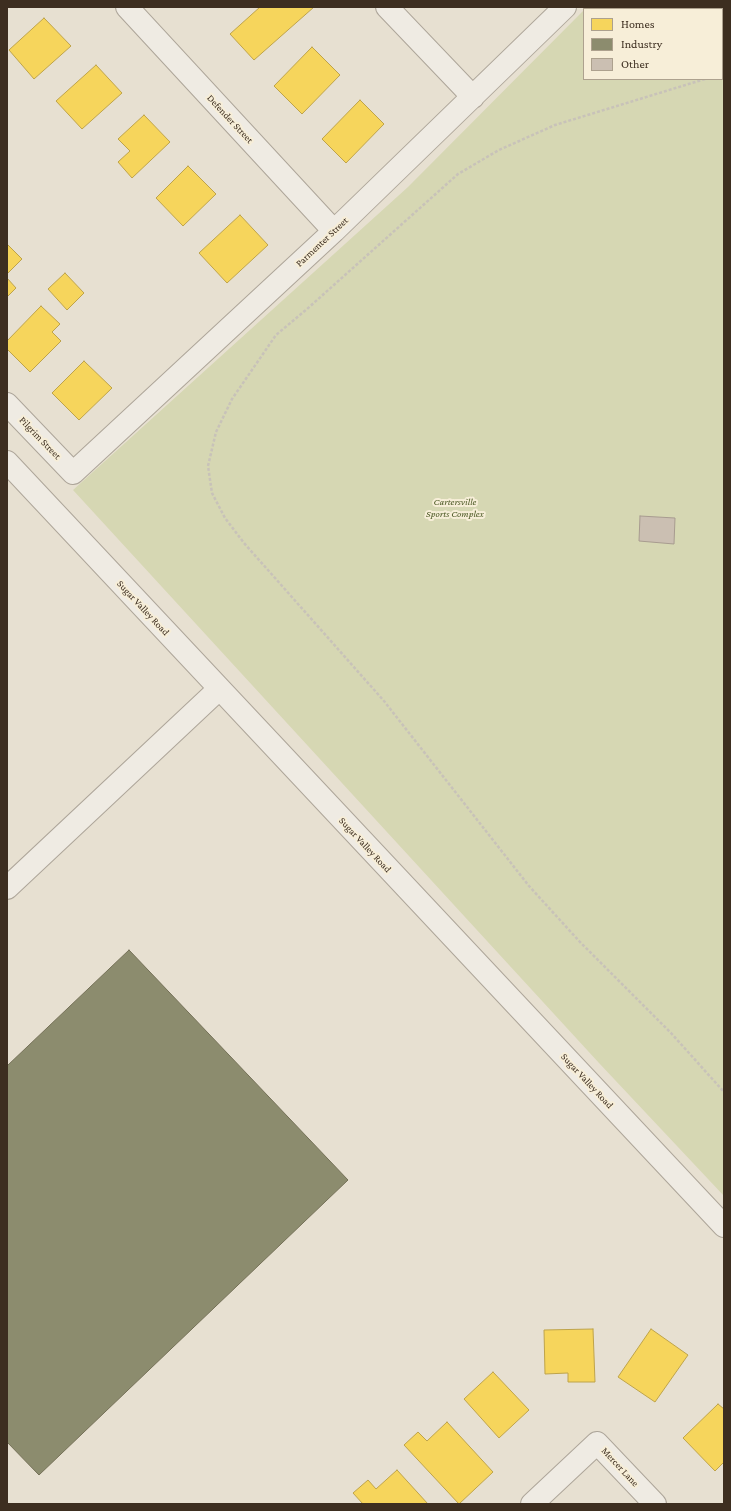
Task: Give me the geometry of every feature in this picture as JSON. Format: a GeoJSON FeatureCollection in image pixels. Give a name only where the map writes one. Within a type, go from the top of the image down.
{"type":"FeatureCollection","features":[{"type":"Feature","properties":{"kind":"street","name":"Defender Street"},"geometry":{"type":"LineString","coordinates":[[127,7],[334,231]]}},
{"type":"Feature","properties":{"kind":"street"},"geometry":{"type":"LineString","coordinates":[[386,7],[473,97]]}},
{"type":"Feature","properties":{"kind":"street","name":"Parmenter Street"},"geometry":{"type":"LineString","coordinates":[[73,472],[334,231],[566,7]]}},
{"type":"Feature","properties":{"kind":"street","name":"Pilgrim Street"},"geometry":{"type":"LineString","coordinates":[[7,404],[73,472]]}},
{"type":"Feature","properties":{"kind":"street","name":"Sugar Valley Road"},"geometry":{"type":"LineString","coordinates":[[7,462],[724,1226]]}},
{"type":"Feature","properties":{"kind":"street"},"geometry":{"type":"LineString","coordinates":[[7,888],[219,689]]}},
{"type":"Feature","properties":{"kind":"street","name":"Mercer Lane"},"geometry":{"type":"LineString","coordinates":[[532,1504],[597,1443],[654,1504]]}},
{"type":"Feature","properties":{"kind":"path"},"geometry":{"type":"LineString","coordinates":[[702,80],[555,125],[500,150],[458,174],[276,335],[232,398],[216,432],[208,466],[212,493],[225,518],[244,543],[384,701],[529,886],[580,942],[671,1033],[724,1092]]}},
{"type":"Feature","properties":{"kind":"green space","name":"Cartersville Sports Complex"},"geometry":{"type":"Polygon","coordinates":[[[724,7],[724,1196],[599,1063],[73,490],[408,187],[583,11],[583,80],[723,80],[723,8],[586,8],[724,7]]]}},
{"type":"Feature","properties":{"kind":"building: Homes"},"geometry":{"type":"Polygon","coordinates":[[[260,7],[314,7],[254,60],[230,34],[260,7]]]}},
{"type":"Feature","properties":{"kind":"building: Homes"},"geometry":{"type":"Polygon","coordinates":[[[44,18],[71,46],[34,79],[9,50],[44,18]]]}},
{"type":"Feature","properties":{"kind":"building: Homes"},"geometry":{"type":"Polygon","coordinates":[[[312,47],[340,75],[302,114],[274,86],[312,47]]]}},
{"type":"Feature","properties":{"kind":"building: Homes"},"geometry":{"type":"Polygon","coordinates":[[[96,65],[122,93],[82,129],[56,101],[96,65]]]}},
{"type":"Feature","properties":{"kind":"building: Homes"},"geometry":{"type":"Polygon","coordinates":[[[360,100],[384,124],[346,163],[322,139],[360,100]]]}},
{"type":"Feature","properties":{"kind":"building: Homes"},"geometry":{"type":"Polygon","coordinates":[[[144,115],[170,142],[132,178],[118,162],[130,151],[118,139],[144,115]]]}},
{"type":"Feature","properties":{"kind":"building: Homes"},"geometry":{"type":"Polygon","coordinates":[[[188,166],[216,194],[183,226],[156,198],[188,166]]]}},
{"type":"Feature","properties":{"kind":"building: Homes"},"geometry":{"type":"Polygon","coordinates":[[[240,215],[268,245],[227,283],[199,253],[240,215]]]}},
{"type":"Feature","properties":{"kind":"building: Homes"},"geometry":{"type":"Polygon","coordinates":[[[7,244],[22,259],[7,274],[7,244]]]}},
{"type":"Feature","properties":{"kind":"building: Homes"},"geometry":{"type":"Polygon","coordinates":[[[65,273],[84,293],[67,310],[48,289],[65,273]]]}},
{"type":"Feature","properties":{"kind":"building: Homes"},"geometry":{"type":"Polygon","coordinates":[[[7,278],[16,288],[7,297],[7,278]]]}},
{"type":"Feature","properties":{"kind":"building: Homes"},"geometry":{"type":"Polygon","coordinates":[[[41,306],[60,324],[52,332],[61,341],[30,372],[7,349],[7,341],[41,306]]]}},
{"type":"Feature","properties":{"kind":"building: Homes"},"geometry":{"type":"Polygon","coordinates":[[[84,361],[112,388],[79,420],[52,393],[84,361]]]}},
{"type":"Feature","properties":{"kind":"building: Homes"},"geometry":{"type":"Polygon","coordinates":[[[593,1329],[595,1382],[568,1382],[568,1373],[545,1374],[544,1330],[593,1329]]]}},
{"type":"Feature","properties":{"kind":"building: Homes"},"geometry":{"type":"Polygon","coordinates":[[[651,1329],[688,1355],[655,1402],[618,1377],[651,1329]]]}},
{"type":"Feature","properties":{"kind":"building: Homes"},"geometry":{"type":"Polygon","coordinates":[[[493,1372],[529,1410],[499,1438],[464,1399],[493,1372]]]}},
{"type":"Feature","properties":{"kind":"building: Homes"},"geometry":{"type":"Polygon","coordinates":[[[718,1404],[724,1409],[724,1462],[715,1471],[683,1438],[718,1404]]]}},
{"type":"Feature","properties":{"kind":"building: Homes"},"geometry":{"type":"Polygon","coordinates":[[[447,1422],[493,1472],[459,1504],[404,1445],[418,1432],[427,1441],[447,1422]]]}},
{"type":"Feature","properties":{"kind":"building: Homes"},"geometry":{"type":"Polygon","coordinates":[[[397,1470],[428,1504],[363,1504],[353,1493],[368,1480],[376,1489],[397,1470]]]}},
{"type":"Feature","properties":{"kind":"building: Industry"},"geometry":{"type":"Polygon","coordinates":[[[129,950],[348,1180],[39,1475],[7,1442],[7,1066],[129,950]]]}},
{"type":"Feature","properties":{"kind":"building: Other"},"geometry":{"type":"Polygon","coordinates":[[[640,516],[675,518],[674,544],[639,541],[640,516]]]}}]}
